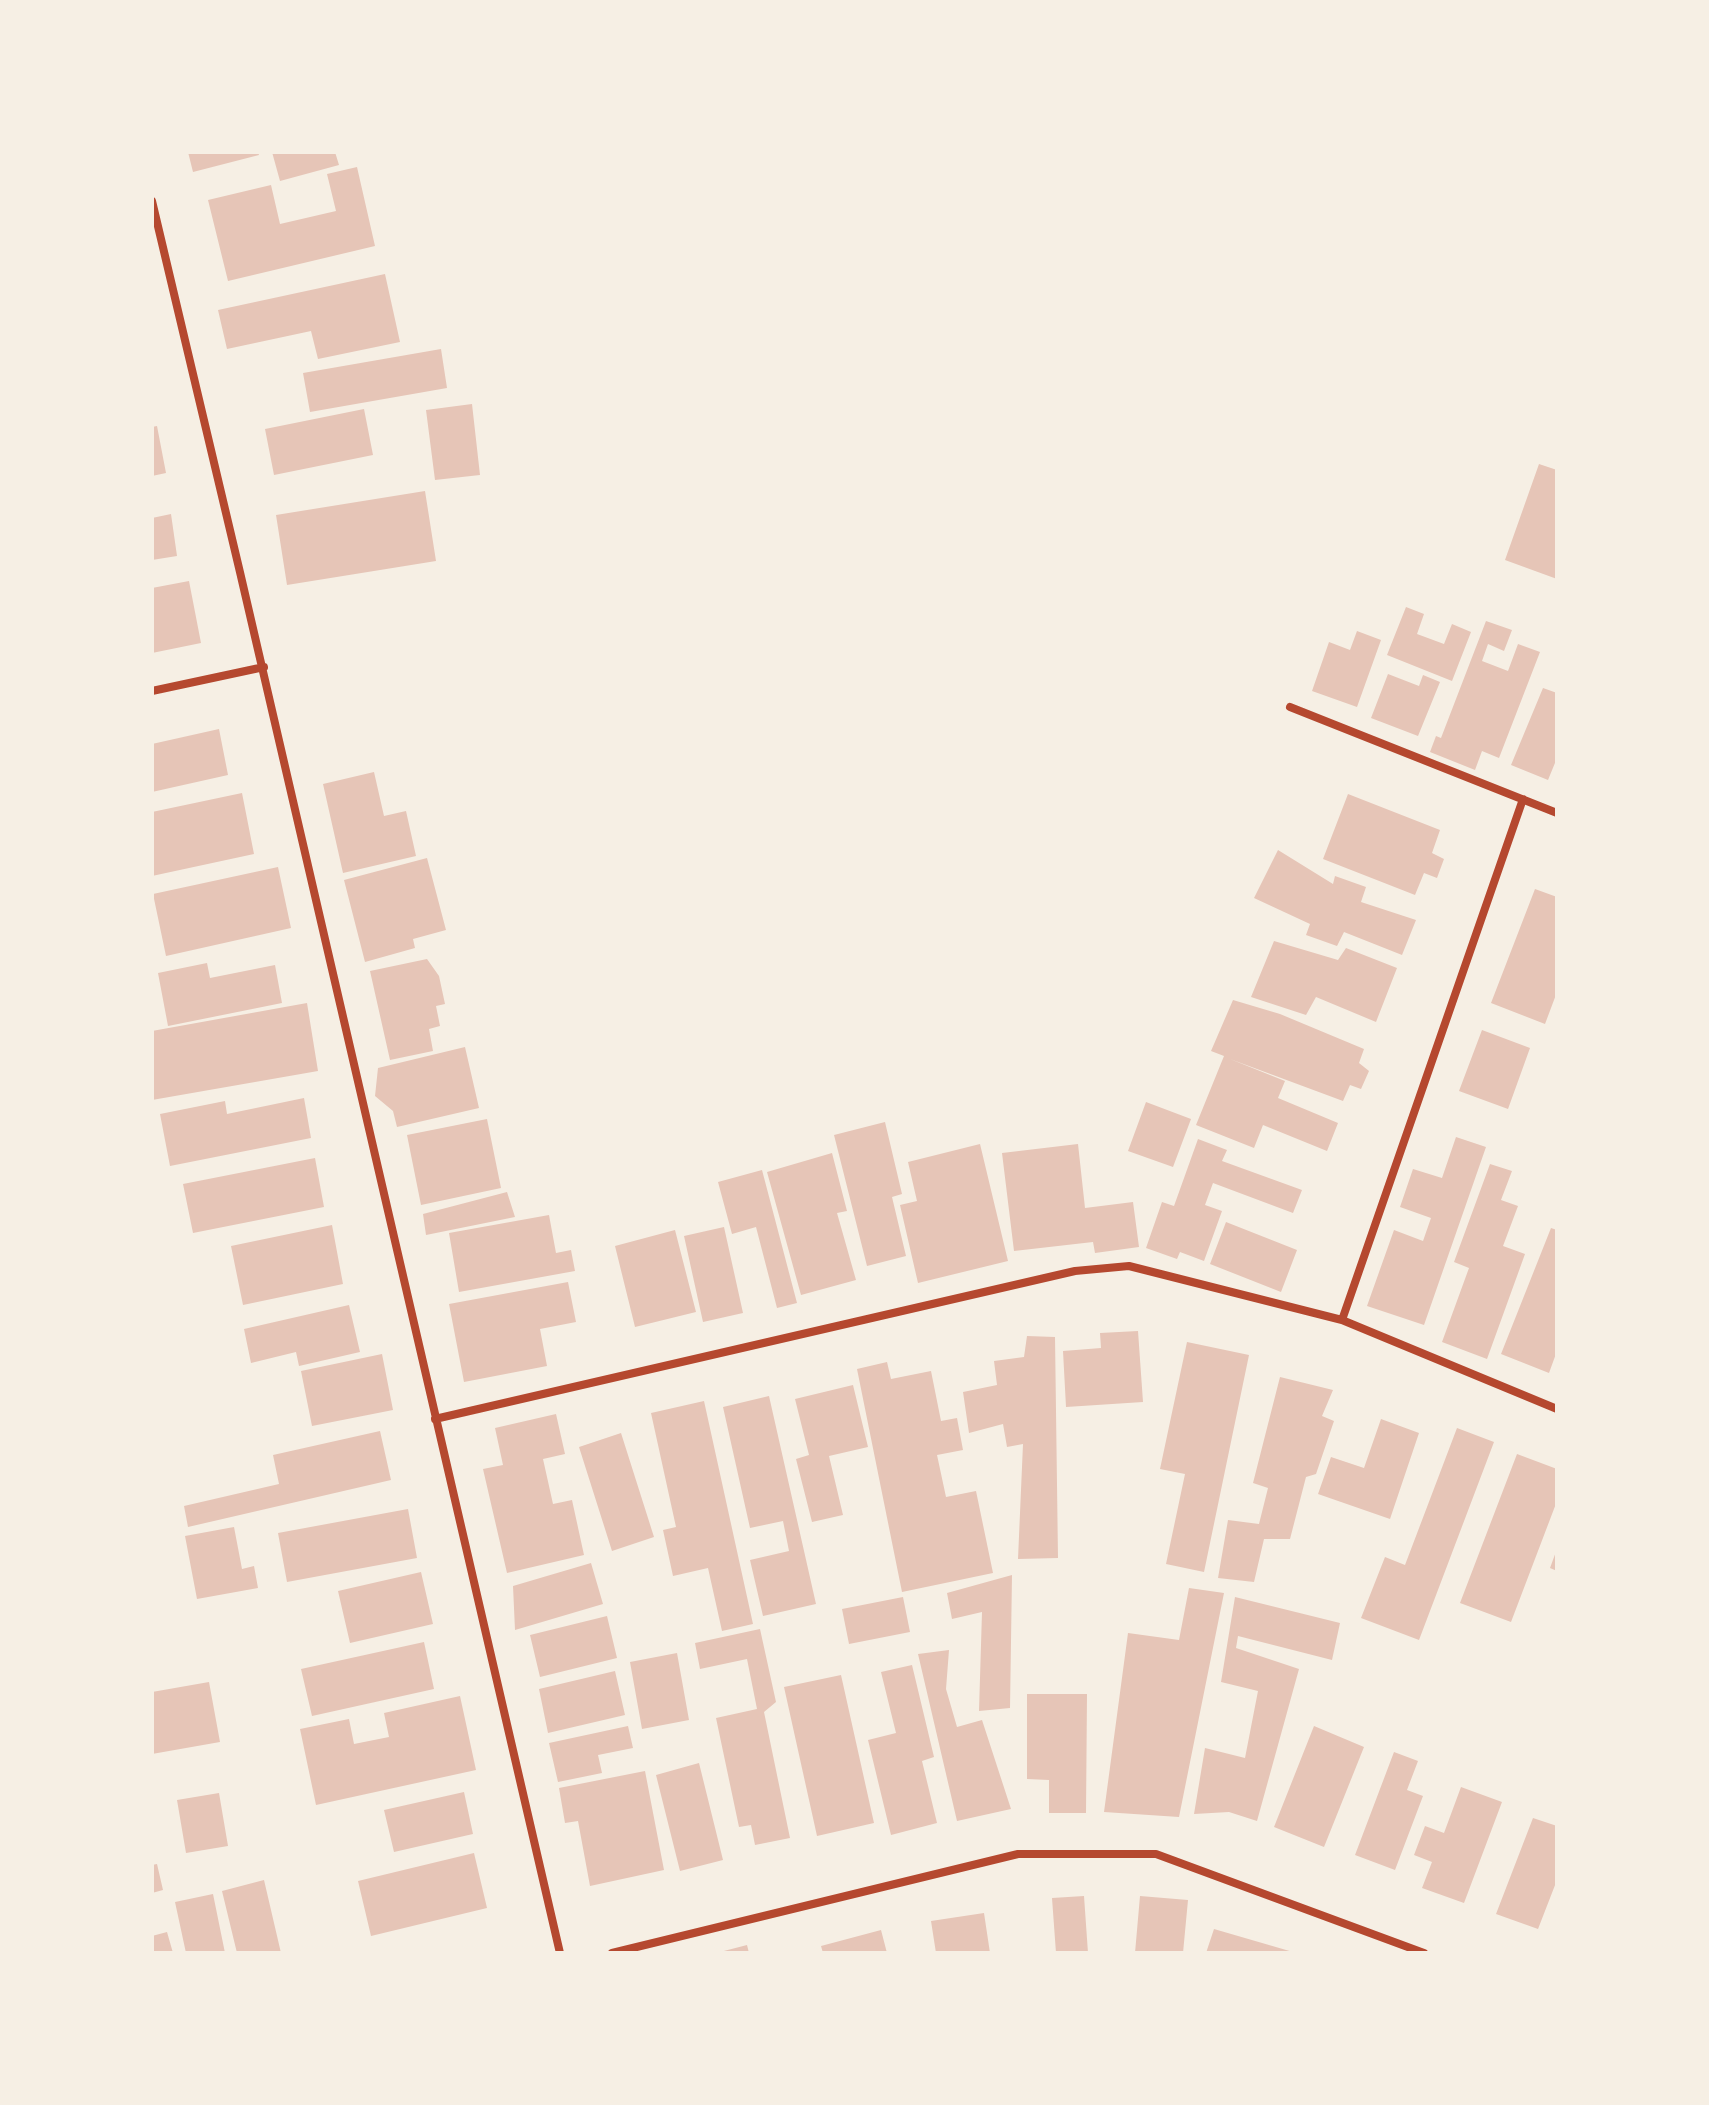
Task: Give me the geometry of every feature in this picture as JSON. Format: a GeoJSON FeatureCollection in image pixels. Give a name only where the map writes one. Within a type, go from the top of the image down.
{"type":"FeatureCollection","features":[{"type":"Feature","properties":{"kind":"street"},"geometry":{"type":"LineString","coordinates":[[152,201],[264,667],[560,1953]]}},
{"type":"Feature","properties":{"kind":"street"},"geometry":{"type":"LineString","coordinates":[[152,691],[264,667]]}},
{"type":"Feature","properties":{"kind":"street"},"geometry":{"type":"LineString","coordinates":[[1290,707],[1557,813]]}},
{"type":"Feature","properties":{"kind":"street"},"geometry":{"type":"LineString","coordinates":[[1342,1320],[1523,799]]}},
{"type":"Feature","properties":{"kind":"street"},"geometry":{"type":"LineString","coordinates":[[435,1419],[1075,1271],[1129,1266],[1342,1320],[1557,1409]]}},
{"type":"Feature","properties":{"kind":"street"},"geometry":{"type":"LineString","coordinates":[[612,1953],[1018,1854],[1156,1854],[1424,1953]]}},
{"type":"Feature","properties":{"kind":"building"},"geometry":{"type":"Polygon","coordinates":[[[188,152],[258,152],[259,155],[193,172],[188,152]]]}},
{"type":"Feature","properties":{"kind":"building"},"geometry":{"type":"Polygon","coordinates":[[[272,152],[335,152],[339,165],[280,181],[272,152]]]}},
{"type":"Feature","properties":{"kind":"building"},"geometry":{"type":"Polygon","coordinates":[[[357,167],[375,246],[228,281],[208,200],[271,185],[280,224],[336,211],[327,174],[357,167]]]}},
{"type":"Feature","properties":{"kind":"building"},"geometry":{"type":"Polygon","coordinates":[[[385,274],[400,342],[318,359],[311,331],[227,349],[218,310],[385,274]]]}},
{"type":"Feature","properties":{"kind":"building"},"geometry":{"type":"Polygon","coordinates":[[[441,349],[447,388],[310,412],[303,373],[441,349]]]}},
{"type":"Feature","properties":{"kind":"building"},"geometry":{"type":"Polygon","coordinates":[[[472,404],[480,475],[435,480],[426,410],[472,404]]]}},
{"type":"Feature","properties":{"kind":"building"},"geometry":{"type":"Polygon","coordinates":[[[364,409],[373,455],[274,475],[265,429],[364,409]]]}},
{"type":"Feature","properties":{"kind":"building"},"geometry":{"type":"Polygon","coordinates":[[[157,426],[166,473],[152,476],[152,427],[157,426]]]}},
{"type":"Feature","properties":{"kind":"building"},"geometry":{"type":"Polygon","coordinates":[[[1539,464],[1557,470],[1557,579],[1505,560],[1539,464]]]}},
{"type":"Feature","properties":{"kind":"building"},"geometry":{"type":"Polygon","coordinates":[[[425,491],[436,561],[287,585],[276,515],[425,491]]]}},
{"type":"Feature","properties":{"kind":"building"},"geometry":{"type":"Polygon","coordinates":[[[171,514],[177,556],[152,560],[152,518],[171,514]]]}},
{"type":"Feature","properties":{"kind":"building"},"geometry":{"type":"Polygon","coordinates":[[[189,581],[201,643],[152,653],[152,588],[189,581]]]}},
{"type":"Feature","properties":{"kind":"building"},"geometry":{"type":"Polygon","coordinates":[[[1406,607],[1424,614],[1417,634],[1444,644],[1452,624],[1471,632],[1452,681],[1387,655],[1406,607]]]}},
{"type":"Feature","properties":{"kind":"building"},"geometry":{"type":"Polygon","coordinates":[[[1486,621],[1512,630],[1504,651],[1488,644],[1482,661],[1508,671],[1518,644],[1540,652],[1499,758],[1482,751],[1475,770],[1430,752],[1436,736],[1441,738],[1486,621]]]}},
{"type":"Feature","properties":{"kind":"building"},"geometry":{"type":"Polygon","coordinates":[[[1357,631],[1381,640],[1357,707],[1312,691],[1329,642],[1350,650],[1357,631]]]}},
{"type":"Feature","properties":{"kind":"building"},"geometry":{"type":"Polygon","coordinates":[[[1388,674],[1419,686],[1423,675],[1440,682],[1418,736],[1371,718],[1388,674]]]}},
{"type":"Feature","properties":{"kind":"building"},"geometry":{"type":"Polygon","coordinates":[[[1543,688],[1557,693],[1557,758],[1548,780],[1511,765],[1543,688]]]}},
{"type":"Feature","properties":{"kind":"building"},"geometry":{"type":"Polygon","coordinates":[[[219,729],[228,775],[152,792],[152,744],[219,729]]]}},
{"type":"Feature","properties":{"kind":"building"},"geometry":{"type":"Polygon","coordinates":[[[374,772],[384,816],[406,811],[416,856],[343,873],[323,784],[374,772]]]}},
{"type":"Feature","properties":{"kind":"building"},"geometry":{"type":"Polygon","coordinates":[[[242,793],[254,854],[152,876],[152,812],[242,793]]]}},
{"type":"Feature","properties":{"kind":"building"},"geometry":{"type":"Polygon","coordinates":[[[1348,794],[1440,830],[1432,853],[1444,859],[1437,878],[1424,873],[1415,895],[1323,859],[1348,794]]]}},
{"type":"Feature","properties":{"kind":"building"},"geometry":{"type":"Polygon","coordinates":[[[1278,850],[1333,884],[1335,876],[1366,887],[1361,902],[1416,920],[1402,955],[1344,932],[1337,946],[1306,935],[1310,924],[1254,898],[1278,850]]]}},
{"type":"Feature","properties":{"kind":"building"},"geometry":{"type":"Polygon","coordinates":[[[427,858],[446,930],[413,939],[415,948],[365,962],[344,880],[427,858]]]}},
{"type":"Feature","properties":{"kind":"building"},"geometry":{"type":"Polygon","coordinates":[[[278,867],[291,928],[166,956],[153,894],[278,867]]]}},
{"type":"Feature","properties":{"kind":"building"},"geometry":{"type":"Polygon","coordinates":[[[1535,889],[1557,897],[1557,992],[1545,1024],[1491,1003],[1535,889]]]}},
{"type":"Feature","properties":{"kind":"building"},"geometry":{"type":"Polygon","coordinates":[[[1274,941],[1338,960],[1346,948],[1397,968],[1376,1022],[1316,997],[1306,1015],[1251,997],[1274,941]]]}},
{"type":"Feature","properties":{"kind":"building"},"geometry":{"type":"Polygon","coordinates":[[[427,959],[439,976],[445,1004],[436,1006],[440,1026],[429,1029],[433,1051],[390,1060],[370,971],[427,959]]]}},
{"type":"Feature","properties":{"kind":"building"},"geometry":{"type":"Polygon","coordinates":[[[207,963],[210,978],[275,965],[282,1003],[168,1026],[158,973],[207,963]]]}},
{"type":"Feature","properties":{"kind":"building"},"geometry":{"type":"Polygon","coordinates":[[[1233,1000],[1280,1014],[1364,1049],[1359,1063],[1369,1071],[1361,1089],[1350,1085],[1343,1101],[1230,1059],[1285,1081],[1278,1098],[1338,1123],[1327,1151],[1263,1125],[1254,1148],[1196,1125],[1224,1056],[1211,1051],[1233,1000]]]}},
{"type":"Feature","properties":{"kind":"building"},"geometry":{"type":"Polygon","coordinates":[[[307,1003],[318,1071],[152,1100],[152,1031],[307,1003]]]}},
{"type":"Feature","properties":{"kind":"building"},"geometry":{"type":"Polygon","coordinates":[[[1482,1030],[1530,1048],[1508,1109],[1459,1091],[1482,1030]]]}},
{"type":"Feature","properties":{"kind":"building"},"geometry":{"type":"Polygon","coordinates":[[[465,1047],[479,1108],[397,1127],[393,1111],[375,1096],[378,1068],[465,1047]]]}},
{"type":"Feature","properties":{"kind":"building"},"geometry":{"type":"Polygon","coordinates":[[[304,1098],[311,1138],[170,1166],[160,1114],[225,1101],[227,1114],[304,1098]]]}},
{"type":"Feature","properties":{"kind":"building"},"geometry":{"type":"Polygon","coordinates":[[[1146,1102],[1191,1119],[1173,1167],[1128,1151],[1146,1102]]]}},
{"type":"Feature","properties":{"kind":"building"},"geometry":{"type":"Polygon","coordinates":[[[487,1119],[501,1188],[421,1205],[407,1135],[487,1119]]]}},
{"type":"Feature","properties":{"kind":"building"},"geometry":{"type":"Polygon","coordinates":[[[885,1122],[902,1194],[892,1197],[906,1256],[867,1266],[834,1135],[885,1122]]]}},
{"type":"Feature","properties":{"kind":"building"},"geometry":{"type":"Polygon","coordinates":[[[1456,1137],[1486,1147],[1424,1325],[1367,1306],[1394,1230],[1423,1241],[1431,1218],[1400,1207],[1413,1169],[1442,1178],[1456,1137]]]}},
{"type":"Feature","properties":{"kind":"building"},"geometry":{"type":"Polygon","coordinates":[[[1198,1139],[1227,1150],[1222,1161],[1302,1190],[1293,1213],[1213,1183],[1205,1205],[1222,1211],[1204,1261],[1180,1252],[1177,1259],[1146,1248],[1162,1202],[1174,1206],[1198,1139]]]}},
{"type":"Feature","properties":{"kind":"building"},"geometry":{"type":"Polygon","coordinates":[[[980,1144],[1008,1261],[918,1283],[900,1205],[917,1201],[908,1162],[980,1144]]]}},
{"type":"Feature","properties":{"kind":"building"},"geometry":{"type":"Polygon","coordinates":[[[1078,1144],[1085,1208],[1133,1202],[1139,1247],[1095,1253],[1093,1242],[1014,1251],[1002,1153],[1078,1144]]]}},
{"type":"Feature","properties":{"kind":"building"},"geometry":{"type":"Polygon","coordinates":[[[832,1153],[847,1211],[837,1213],[856,1280],[801,1295],[767,1172],[832,1153]]]}},
{"type":"Feature","properties":{"kind":"building"},"geometry":{"type":"Polygon","coordinates":[[[315,1158],[324,1207],[193,1233],[183,1184],[315,1158]]]}},
{"type":"Feature","properties":{"kind":"building"},"geometry":{"type":"Polygon","coordinates":[[[1490,1164],[1512,1171],[1501,1200],[1518,1206],[1503,1246],[1525,1254],[1487,1359],[1442,1342],[1469,1268],[1454,1262],[1490,1164]]]}},
{"type":"Feature","properties":{"kind":"building"},"geometry":{"type":"Polygon","coordinates":[[[762,1170],[797,1303],[777,1308],[756,1227],[732,1234],[718,1182],[762,1170]]]}},
{"type":"Feature","properties":{"kind":"building"},"geometry":{"type":"Polygon","coordinates":[[[507,1192],[515,1217],[426,1235],[423,1214],[507,1192]]]}},
{"type":"Feature","properties":{"kind":"building"},"geometry":{"type":"Polygon","coordinates":[[[549,1215],[556,1253],[571,1250],[575,1271],[459,1292],[449,1233],[549,1215]]]}},
{"type":"Feature","properties":{"kind":"building"},"geometry":{"type":"Polygon","coordinates":[[[1226,1222],[1297,1250],[1281,1292],[1210,1264],[1226,1222]]]}},
{"type":"Feature","properties":{"kind":"building"},"geometry":{"type":"Polygon","coordinates":[[[332,1225],[343,1284],[243,1305],[231,1246],[332,1225]]]}},
{"type":"Feature","properties":{"kind":"building"},"geometry":{"type":"Polygon","coordinates":[[[724,1227],[743,1313],[703,1322],[684,1236],[724,1227]]]}},
{"type":"Feature","properties":{"kind":"building"},"geometry":{"type":"Polygon","coordinates":[[[1551,1228],[1557,1230],[1557,1351],[1549,1373],[1501,1354],[1551,1228]]]}},
{"type":"Feature","properties":{"kind":"building"},"geometry":{"type":"Polygon","coordinates":[[[675,1230],[696,1312],[635,1327],[615,1246],[675,1230]]]}},
{"type":"Feature","properties":{"kind":"building"},"geometry":{"type":"Polygon","coordinates":[[[568,1282],[576,1322],[540,1329],[547,1366],[464,1382],[449,1304],[568,1282]]]}},
{"type":"Feature","properties":{"kind":"building"},"geometry":{"type":"Polygon","coordinates":[[[349,1305],[360,1352],[299,1366],[296,1352],[251,1363],[244,1329],[349,1305]]]}},
{"type":"Feature","properties":{"kind":"building"},"geometry":{"type":"Polygon","coordinates":[[[1138,1331],[1143,1402],[1066,1407],[1063,1351],[1101,1348],[1100,1333],[1138,1331]]]}},
{"type":"Feature","properties":{"kind":"building"},"geometry":{"type":"Polygon","coordinates":[[[1027,1336],[1055,1337],[1058,1558],[1018,1559],[1023,1444],[1007,1447],[1003,1424],[969,1433],[963,1392],[997,1385],[994,1361],[1024,1357],[1027,1336]]]}},
{"type":"Feature","properties":{"kind":"building"},"geometry":{"type":"Polygon","coordinates":[[[1187,1342],[1249,1355],[1204,1572],[1166,1564],[1185,1474],[1160,1469],[1187,1342]]]}},
{"type":"Feature","properties":{"kind":"building"},"geometry":{"type":"Polygon","coordinates":[[[382,1354],[393,1410],[312,1426],[301,1371],[382,1354]]]}},
{"type":"Feature","properties":{"kind":"building"},"geometry":{"type":"Polygon","coordinates":[[[887,1362],[891,1379],[931,1371],[941,1421],[957,1418],[963,1450],[937,1455],[946,1497],[976,1491],[993,1573],[902,1592],[857,1369],[887,1362]]]}},
{"type":"Feature","properties":{"kind":"building"},"geometry":{"type":"Polygon","coordinates":[[[1280,1377],[1333,1390],[1322,1416],[1334,1421],[1316,1474],[1306,1477],[1290,1539],[1264,1539],[1254,1582],[1218,1578],[1228,1520],[1259,1524],[1268,1488],[1253,1483],[1280,1377]]]}},
{"type":"Feature","properties":{"kind":"building"},"geometry":{"type":"Polygon","coordinates":[[[853,1385],[868,1447],[829,1456],[843,1515],[812,1522],[796,1459],[809,1455],[795,1399],[853,1385]]]}},
{"type":"Feature","properties":{"kind":"building"},"geometry":{"type":"Polygon","coordinates":[[[769,1396],[816,1604],[763,1616],[750,1560],[789,1551],[783,1521],[750,1528],[723,1407],[769,1396]]]}},
{"type":"Feature","properties":{"kind":"building"},"geometry":{"type":"Polygon","coordinates":[[[704,1401],[753,1624],[722,1631],[708,1568],[673,1576],[663,1530],[676,1527],[651,1413],[704,1401]]]}},
{"type":"Feature","properties":{"kind":"building"},"geometry":{"type":"Polygon","coordinates":[[[556,1414],[565,1454],[543,1459],[553,1504],[572,1500],[584,1555],[507,1573],[483,1469],[503,1465],[495,1428],[556,1414]]]}},
{"type":"Feature","properties":{"kind":"building"},"geometry":{"type":"Polygon","coordinates":[[[1381,1419],[1419,1433],[1390,1519],[1318,1494],[1331,1457],[1364,1468],[1381,1419]]]}},
{"type":"Feature","properties":{"kind":"building"},"geometry":{"type":"Polygon","coordinates":[[[1457,1428],[1494,1442],[1419,1640],[1361,1618],[1385,1557],[1405,1565],[1457,1428]]]}},
{"type":"Feature","properties":{"kind":"building"},"geometry":{"type":"Polygon","coordinates":[[[380,1431],[391,1480],[188,1527],[184,1506],[279,1484],[273,1455],[380,1431]]]}},
{"type":"Feature","properties":{"kind":"building"},"geometry":{"type":"Polygon","coordinates":[[[621,1433],[654,1537],[612,1551],[579,1447],[621,1433]]]}},
{"type":"Feature","properties":{"kind":"building"},"geometry":{"type":"Polygon","coordinates":[[[1517,1454],[1557,1469],[1557,1501],[1511,1622],[1460,1603],[1517,1454]]]}},
{"type":"Feature","properties":{"kind":"building"},"geometry":{"type":"Polygon","coordinates":[[[408,1509],[417,1558],[287,1582],[278,1533],[408,1509]]]}},
{"type":"Feature","properties":{"kind":"building"},"geometry":{"type":"Polygon","coordinates":[[[234,1527],[242,1569],[254,1566],[258,1588],[197,1599],[185,1536],[234,1527]]]}},
{"type":"Feature","properties":{"kind":"building"},"geometry":{"type":"Polygon","coordinates":[[[1557,1549],[1557,1571],[1550,1568],[1557,1549]]]}},
{"type":"Feature","properties":{"kind":"building"},"geometry":{"type":"Polygon","coordinates":[[[591,1563],[603,1604],[515,1630],[513,1586],[591,1563]]]}},
{"type":"Feature","properties":{"kind":"building"},"geometry":{"type":"Polygon","coordinates":[[[421,1572],[433,1624],[350,1643],[338,1591],[421,1572]]]}},
{"type":"Feature","properties":{"kind":"building"},"geometry":{"type":"Polygon","coordinates":[[[1012,1575],[1010,1708],[979,1711],[982,1612],[952,1619],[947,1593],[1012,1575]]]}},
{"type":"Feature","properties":{"kind":"building"},"geometry":{"type":"Polygon","coordinates":[[[1189,1588],[1224,1593],[1179,1817],[1104,1812],[1128,1633],[1179,1640],[1189,1588]]]}},
{"type":"Feature","properties":{"kind":"building"},"geometry":{"type":"Polygon","coordinates":[[[903,1597],[910,1632],[849,1644],[842,1609],[903,1597]]]}},
{"type":"Feature","properties":{"kind":"building"},"geometry":{"type":"Polygon","coordinates":[[[1235,1597],[1340,1623],[1332,1660],[1238,1636],[1236,1648],[1299,1669],[1257,1821],[1229,1812],[1194,1814],[1205,1748],[1245,1758],[1258,1691],[1221,1682],[1235,1597]]]}},
{"type":"Feature","properties":{"kind":"building"},"geometry":{"type":"Polygon","coordinates":[[[607,1616],[617,1658],[540,1677],[530,1635],[607,1616]]]}},
{"type":"Feature","properties":{"kind":"building"},"geometry":{"type":"Polygon","coordinates":[[[760,1629],[776,1702],[764,1712],[790,1838],[755,1845],[751,1825],[739,1827],[716,1718],[757,1709],[747,1659],[700,1669],[695,1643],[760,1629]]]}},
{"type":"Feature","properties":{"kind":"building"},"geometry":{"type":"Polygon","coordinates":[[[424,1642],[434,1689],[312,1716],[301,1669],[424,1642]]]}},
{"type":"Feature","properties":{"kind":"building"},"geometry":{"type":"Polygon","coordinates":[[[949,1650],[946,1689],[957,1727],[982,1720],[1011,1809],[957,1821],[918,1654],[949,1650]]]}},
{"type":"Feature","properties":{"kind":"building"},"geometry":{"type":"Polygon","coordinates":[[[677,1653],[689,1720],[642,1729],[630,1662],[677,1653]]]}},
{"type":"Feature","properties":{"kind":"building"},"geometry":{"type":"Polygon","coordinates":[[[912,1665],[934,1757],[922,1761],[937,1823],[891,1835],[868,1740],[896,1733],[881,1672],[912,1665]]]}},
{"type":"Feature","properties":{"kind":"building"},"geometry":{"type":"Polygon","coordinates":[[[615,1671],[625,1715],[548,1733],[539,1689],[615,1671]]]}},
{"type":"Feature","properties":{"kind":"building"},"geometry":{"type":"Polygon","coordinates":[[[841,1675],[874,1823],[817,1836],[784,1687],[841,1675]]]}},
{"type":"Feature","properties":{"kind":"building"},"geometry":{"type":"Polygon","coordinates":[[[209,1682],[220,1742],[152,1754],[152,1692],[209,1682]]]}},
{"type":"Feature","properties":{"kind":"building"},"geometry":{"type":"Polygon","coordinates":[[[1027,1694],[1087,1694],[1086,1813],[1049,1813],[1049,1780],[1027,1779],[1027,1694]]]}},
{"type":"Feature","properties":{"kind":"building"},"geometry":{"type":"Polygon","coordinates":[[[460,1696],[476,1770],[316,1805],[300,1729],[349,1719],[354,1744],[389,1737],[384,1713],[460,1696]]]}},
{"type":"Feature","properties":{"kind":"building"},"geometry":{"type":"Polygon","coordinates":[[[628,1726],[633,1748],[598,1755],[602,1773],[558,1782],[549,1743],[628,1726]]]}},
{"type":"Feature","properties":{"kind":"building"},"geometry":{"type":"Polygon","coordinates":[[[1314,1726],[1364,1747],[1324,1847],[1274,1827],[1314,1726]]]}},
{"type":"Feature","properties":{"kind":"building"},"geometry":{"type":"Polygon","coordinates":[[[1394,1752],[1418,1761],[1407,1790],[1423,1796],[1395,1870],[1355,1855],[1394,1752]]]}},
{"type":"Feature","properties":{"kind":"building"},"geometry":{"type":"Polygon","coordinates":[[[699,1763],[723,1860],[680,1871],[656,1775],[699,1763]]]}},
{"type":"Feature","properties":{"kind":"building"},"geometry":{"type":"Polygon","coordinates":[[[645,1771],[664,1870],[590,1886],[578,1821],[565,1823],[559,1788],[645,1771]]]}},
{"type":"Feature","properties":{"kind":"building"},"geometry":{"type":"Polygon","coordinates":[[[1461,1787],[1502,1802],[1464,1903],[1422,1888],[1432,1862],[1414,1855],[1425,1826],[1444,1833],[1461,1787]]]}},
{"type":"Feature","properties":{"kind":"building"},"geometry":{"type":"Polygon","coordinates":[[[464,1792],[473,1834],[394,1852],[384,1810],[464,1792]]]}},
{"type":"Feature","properties":{"kind":"building"},"geometry":{"type":"Polygon","coordinates":[[[219,1793],[228,1846],[186,1853],[177,1800],[219,1793]]]}},
{"type":"Feature","properties":{"kind":"building"},"geometry":{"type":"Polygon","coordinates":[[[1533,1818],[1557,1826],[1557,1880],[1538,1929],[1496,1914],[1533,1818]]]}},
{"type":"Feature","properties":{"kind":"building"},"geometry":{"type":"Polygon","coordinates":[[[474,1853],[487,1908],[371,1936],[358,1881],[474,1853]]]}},
{"type":"Feature","properties":{"kind":"building"},"geometry":{"type":"Polygon","coordinates":[[[157,1864],[163,1890],[152,1893],[152,1865],[157,1864]]]}},
{"type":"Feature","properties":{"kind":"building"},"geometry":{"type":"Polygon","coordinates":[[[264,1880],[281,1953],[237,1953],[222,1891],[264,1880]]]}},
{"type":"Feature","properties":{"kind":"building"},"geometry":{"type":"Polygon","coordinates":[[[213,1894],[225,1953],[186,1953],[175,1902],[213,1894]]]}},
{"type":"Feature","properties":{"kind":"building"},"geometry":{"type":"Polygon","coordinates":[[[1084,1896],[1088,1953],[1056,1953],[1052,1898],[1084,1896]]]}},
{"type":"Feature","properties":{"kind":"building"},"geometry":{"type":"Polygon","coordinates":[[[1140,1896],[1188,1900],[1183,1953],[1135,1953],[1140,1896]]]}},
{"type":"Feature","properties":{"kind":"building"},"geometry":{"type":"Polygon","coordinates":[[[984,1913],[990,1953],[936,1953],[931,1921],[984,1913]]]}},
{"type":"Feature","properties":{"kind":"building"},"geometry":{"type":"Polygon","coordinates":[[[1214,1929],[1293,1952],[1293,1953],[1206,1953],[1214,1929]]]}},
{"type":"Feature","properties":{"kind":"building"},"geometry":{"type":"Polygon","coordinates":[[[881,1930],[887,1953],[823,1953],[821,1946],[881,1930]]]}},
{"type":"Feature","properties":{"kind":"building"},"geometry":{"type":"Polygon","coordinates":[[[167,1932],[173,1953],[152,1953],[152,1936],[167,1932]]]}},
{"type":"Feature","properties":{"kind":"building"},"geometry":{"type":"Polygon","coordinates":[[[747,1945],[749,1953],[720,1953],[720,1952],[747,1945]]]}}]}
